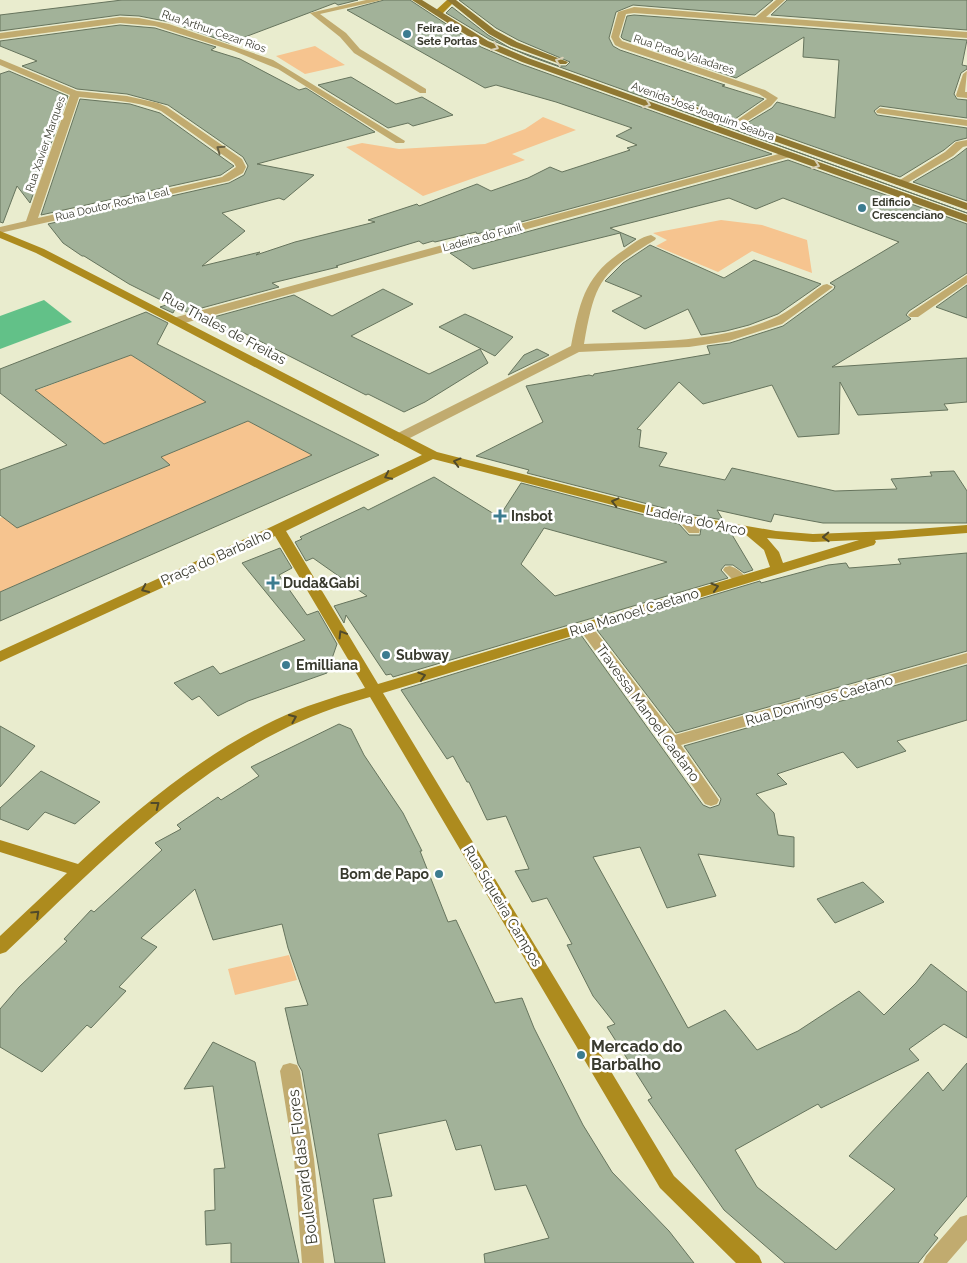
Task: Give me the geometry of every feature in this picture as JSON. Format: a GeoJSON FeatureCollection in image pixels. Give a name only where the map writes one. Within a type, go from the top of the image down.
{"type":"FeatureCollection","features":[{"type":"Feature","properties":{"kind":"main road","name":"Avenida José Joaquim Seabra"},"geometry":{"type":"LineString","coordinates":[[416,0],[467,33],[503,51],[967,219]]}},
{"type":"Feature","properties":{"kind":"main road"},"geometry":{"type":"LineString","coordinates":[[438,13],[452,0],[492,32],[514,44],[570,65]]}},
{"type":"Feature","properties":{"kind":"main road","name":"Avenida José Joaquim Seabra"},"geometry":{"type":"LineString","coordinates":[[635,88],[967,207]]}},
{"type":"Feature","properties":{"kind":"main road","name":"Rua Thales de Freitas"},"geometry":{"type":"LineString","coordinates":[[0,234],[40,250],[178,320],[432,455]]}},
{"type":"Feature","properties":{"kind":"main road","name":"Ladeira do Arco"},"geometry":{"type":"LineString","coordinates":[[432,455],[683,519],[750,532],[813,538],[892,535],[967,529]]}},
{"type":"Feature","properties":{"kind":"main road","name":"Praça do Barbalho"},"geometry":{"type":"LineString","coordinates":[[0,657],[278,529],[432,455]]}},
{"type":"Feature","properties":{"kind":"main road","name":"Rua Siqueira Campos"},"geometry":{"type":"LineString","coordinates":[[278,529],[376,690],[667,1182],[751,1263]]}},
{"type":"Feature","properties":{"kind":"main road"},"geometry":{"type":"LineString","coordinates":[[750,532],[772,549],[776,557],[777,568]]}},
{"type":"Feature","properties":{"kind":"main road","name":"Rua Manoel Caetano"},"geometry":{"type":"LineString","coordinates":[[0,947],[151,809],[199,773],[252,738],[290,719],[332,703],[585,626],[735,574],[777,568],[892,535]]}},
{"type":"Feature","properties":{"kind":"main road"},"geometry":{"type":"LineString","coordinates":[[0,846],[82,871]]}},
{"type":"Feature","properties":{"kind":"street"},"geometry":{"type":"LineString","coordinates":[[757,20],[781,0]]}},
{"type":"Feature","properties":{"kind":"street","name":"Rua Prado Valadares"},"geometry":{"type":"LineString","coordinates":[[736,125],[768,104],[773,98],[762,92],[618,43],[615,37],[621,14],[629,10],[967,35]]}},
{"type":"Feature","properties":{"kind":"street","name":"Rua Arthur Cezar Rios"},"geometry":{"type":"LineString","coordinates":[[0,36],[120,20],[132,19],[154,23],[263,59],[280,67],[400,141]]}},
{"type":"Feature","properties":{"kind":"street","name":"Rua Xavier Marques"},"geometry":{"type":"LineString","coordinates":[[0,62],[75,94],[31,223]]}},
{"type":"Feature","properties":{"kind":"street","name":"Rua Doutor Rocha Leal"},"geometry":{"type":"LineString","coordinates":[[0,230],[225,179],[239,171],[241,167],[238,161],[164,109],[126,99],[75,94]]}},
{"type":"Feature","properties":{"kind":"street"},"geometry":{"type":"LineString","coordinates":[[900,183],[948,154],[960,144],[967,143]]}},
{"type":"Feature","properties":{"kind":"street","name":"Ladeira do Funil"},"geometry":{"type":"LineString","coordinates":[[178,320],[786,155]]}},
{"type":"Feature","properties":{"kind":"street"},"geometry":{"type":"LineString","coordinates":[[577,348],[585,303],[596,278],[610,264],[651,238]]}},
{"type":"Feature","properties":{"kind":"street"},"geometry":{"type":"LineString","coordinates":[[914,315],[967,278]]}},
{"type":"Feature","properties":{"kind":"street"},"geometry":{"type":"LineString","coordinates":[[399,438],[577,348],[689,343],[725,338],[778,321],[827,287]]}},
{"type":"Feature","properties":{"kind":"street","name":"Travessa Manoel Caetano"},"geometry":{"type":"LineString","coordinates":[[585,626],[671,742],[711,800]]}},
{"type":"Feature","properties":{"kind":"street","name":"Rua Domingos Caetano"},"geometry":{"type":"LineString","coordinates":[[671,742],[967,658]]}},
{"type":"Feature","properties":{"kind":"street","name":"Boulevard das Flores"},"geometry":{"type":"LineString","coordinates":[[290,1071],[304,1159],[313,1263]]}},
{"type":"Feature","properties":{"kind":"street"},"geometry":{"type":"LineString","coordinates":[[934,1263],[967,1224]]}},
{"type":"Feature","properties":{"kind":"lane"},"geometry":{"type":"LineString","coordinates":[[378,0],[314,13],[343,35],[357,51],[423,91]]}},
{"type":"Feature","properties":{"kind":"lane"},"geometry":{"type":"LineString","coordinates":[[967,74],[960,94],[967,96]]}},
{"type":"Feature","properties":{"kind":"lane"},"geometry":{"type":"LineString","coordinates":[[880,111],[967,123]]}},
{"type":"Feature","properties":{"kind":"lane"},"geometry":{"type":"LineString","coordinates":[[683,519],[694,530]]}},
{"type":"Feature","properties":{"kind":"shaded area"},"geometry":{"type":"Polygon","coordinates":[[[315,46],[345,65],[305,74],[276,56],[315,46]]]}},
{"type":"Feature","properties":{"kind":"shaded area"},"geometry":{"type":"Polygon","coordinates":[[[543,117],[576,130],[512,154],[525,160],[423,196],[346,147],[362,143],[399,149],[485,144],[525,129],[543,117]]]}},
{"type":"Feature","properties":{"kind":"shaded area"},"geometry":{"type":"Polygon","coordinates":[[[721,220],[762,225],[807,240],[812,273],[752,251],[718,272],[656,246],[667,240],[653,233],[721,220]]]}},
{"type":"Feature","properties":{"kind":"shaded area"},"geometry":{"type":"Polygon","coordinates":[[[44,300],[72,322],[0,349],[0,316],[44,300]]]}},
{"type":"Feature","properties":{"kind":"shaded area"},"geometry":{"type":"Polygon","coordinates":[[[131,355],[206,402],[104,444],[89,432],[67,445],[10,400],[131,355]]]}},
{"type":"Feature","properties":{"kind":"shaded area"},"geometry":{"type":"Polygon","coordinates":[[[248,421],[312,455],[0,592],[0,518],[161,457],[248,421]]]}},
{"type":"Feature","properties":{"kind":"shaded area"},"geometry":{"type":"Polygon","coordinates":[[[289,955],[297,980],[235,995],[228,969],[289,955]]]}},
{"type":"Feature","properties":{"kind":"building"},"geometry":{"type":"Polygon","coordinates":[[[122,0],[358,0],[338,5],[335,3],[229,43],[170,22],[139,16],[120,15],[0,31],[0,15],[122,0]]]}},
{"type":"Feature","properties":{"kind":"building"},"geometry":{"type":"Polygon","coordinates":[[[384,0],[410,0],[481,47],[521,64],[772,154],[477,234],[476,232],[423,244],[419,241],[336,266],[338,267],[272,283],[279,287],[187,312],[176,307],[173,313],[160,307],[169,304],[129,284],[82,256],[63,243],[48,224],[229,183],[244,175],[248,166],[243,157],[168,105],[127,94],[77,89],[22,66],[37,61],[0,46],[0,41],[120,25],[155,28],[216,47],[211,50],[240,59],[299,90],[306,88],[375,132],[257,164],[314,175],[284,200],[279,198],[222,213],[245,231],[202,266],[260,252],[256,255],[295,242],[375,222],[368,220],[417,204],[419,206],[477,184],[491,191],[528,178],[550,167],[562,172],[630,150],[627,148],[637,145],[616,136],[632,128],[556,102],[496,85],[485,88],[347,10],[384,0]]]}},
{"type":"Feature","properties":{"kind":"building"},"geometry":{"type":"Polygon","coordinates":[[[459,0],[773,0],[755,15],[633,5],[616,12],[609,38],[613,46],[620,50],[764,99],[735,119],[649,88],[643,90],[644,97],[967,213],[529,56],[511,48],[559,66],[566,66],[570,62],[518,40],[496,28],[459,0]]]}},
{"type":"Feature","properties":{"kind":"building"},"geometry":{"type":"Polygon","coordinates":[[[787,0],[967,0],[967,30],[771,15],[787,0]]]}},
{"type":"Feature","properties":{"kind":"building"},"geometry":{"type":"Polygon","coordinates":[[[452,7],[488,35],[510,48],[489,39],[446,13],[452,7]]]}},
{"type":"Feature","properties":{"kind":"building"},"geometry":{"type":"Polygon","coordinates":[[[627,16],[967,40],[962,65],[967,66],[967,69],[961,73],[954,94],[957,99],[967,100],[967,118],[880,106],[874,111],[877,115],[967,128],[967,138],[955,141],[944,150],[900,177],[747,123],[772,108],[777,102],[835,118],[839,60],[803,57],[804,37],[736,78],[623,39],[621,37],[627,16]]]}},
{"type":"Feature","properties":{"kind":"building"},"geometry":{"type":"Polygon","coordinates":[[[9,71],[68,96],[30,203],[17,186],[3,223],[0,222],[0,74],[9,71]]]}},
{"type":"Feature","properties":{"kind":"building"},"geometry":{"type":"Polygon","coordinates":[[[351,77],[396,104],[422,97],[453,115],[413,126],[408,123],[388,128],[318,85],[351,77]]]}},
{"type":"Feature","properties":{"kind":"building"},"geometry":{"type":"Polygon","coordinates":[[[80,99],[130,104],[160,113],[234,166],[221,175],[41,215],[80,99]]]}},
{"type":"Feature","properties":{"kind":"building"},"geometry":{"type":"Polygon","coordinates":[[[967,148],[967,201],[913,182],[954,158],[967,148]]]}},
{"type":"Feature","properties":{"kind":"building"},"geometry":{"type":"Polygon","coordinates":[[[788,160],[967,224],[967,273],[909,311],[906,315],[911,319],[832,367],[967,358],[967,402],[944,404],[948,410],[858,415],[840,382],[839,434],[798,437],[772,385],[703,404],[679,382],[637,429],[641,430],[639,447],[667,453],[659,466],[725,480],[732,468],[835,491],[897,489],[891,479],[932,476],[930,472],[954,471],[967,491],[967,523],[823,523],[774,514],[771,522],[717,510],[723,520],[683,513],[527,473],[529,470],[476,456],[543,422],[526,386],[589,375],[593,376],[594,374],[710,354],[707,346],[730,343],[783,326],[834,289],[835,286],[830,283],[899,242],[783,198],[756,209],[729,198],[610,228],[636,239],[624,247],[620,233],[473,269],[450,253],[788,160]]]}},
{"type":"Feature","properties":{"kind":"building"},"geometry":{"type":"Polygon","coordinates":[[[650,245],[724,278],[754,260],[821,284],[778,314],[726,331],[701,335],[688,309],[645,329],[612,311],[642,296],[605,281],[623,263],[650,245]]]}},
{"type":"Feature","properties":{"kind":"building"},"geometry":{"type":"Polygon","coordinates":[[[967,285],[967,318],[936,307],[967,285]]]}},
{"type":"Feature","properties":{"kind":"building"},"geometry":{"type":"Polygon","coordinates":[[[383,289],[413,304],[351,336],[429,374],[480,349],[488,363],[425,402],[404,412],[368,394],[366,395],[242,332],[235,335],[203,320],[294,295],[332,316],[383,289]]]}},
{"type":"Feature","properties":{"kind":"building"},"geometry":{"type":"Polygon","coordinates":[[[146,312],[168,323],[157,344],[379,455],[0,621],[0,592],[312,455],[248,421],[161,457],[170,465],[17,528],[0,515],[0,470],[67,445],[0,393],[0,369],[146,312]],[[131,355],[35,390],[104,444],[206,402],[131,355]]]}},
{"type":"Feature","properties":{"kind":"building"},"geometry":{"type":"Polygon","coordinates":[[[465,314],[513,337],[495,356],[439,327],[465,314]]]}},
{"type":"Feature","properties":{"kind":"building"},"geometry":{"type":"Polygon","coordinates":[[[537,349],[549,355],[508,375],[524,355],[537,349]]]}},
{"type":"Feature","properties":{"kind":"building"},"geometry":{"type":"Polygon","coordinates":[[[434,477],[499,517],[521,483],[679,524],[689,535],[700,535],[701,528],[731,533],[753,570],[744,573],[733,565],[725,565],[721,570],[728,578],[393,677],[391,674],[386,675],[346,615],[344,623],[334,606],[367,596],[313,558],[306,561],[295,542],[302,539],[300,537],[364,507],[368,510],[434,477]],[[544,528],[521,564],[555,596],[667,562],[544,528]]]}},
{"type":"Feature","properties":{"kind":"building"},"geometry":{"type":"Polygon","coordinates":[[[280,548],[292,568],[279,575],[307,615],[318,611],[337,644],[327,673],[248,701],[218,716],[199,696],[192,700],[174,683],[213,666],[220,674],[305,640],[242,563],[280,548]]]}},
{"type":"Feature","properties":{"kind":"building"},"geometry":{"type":"Polygon","coordinates":[[[967,553],[967,651],[676,733],[597,630],[760,581],[761,583],[828,565],[846,563],[849,568],[901,564],[898,559],[967,553]]]}},
{"type":"Feature","properties":{"kind":"building"},"geometry":{"type":"Polygon","coordinates":[[[581,635],[703,805],[710,808],[719,805],[721,799],[684,746],[967,665],[967,720],[897,741],[906,751],[857,768],[843,752],[777,774],[787,784],[756,794],[774,813],[778,835],[794,837],[794,867],[698,854],[716,896],[667,908],[640,847],[593,857],[688,1028],[725,1010],[757,1050],[798,1031],[859,991],[884,1015],[916,983],[931,964],[967,992],[967,1038],[944,1024],[909,1049],[919,1060],[821,1108],[818,1104],[735,1150],[757,1187],[836,1250],[895,1189],[849,1156],[928,1072],[943,1091],[967,1063],[967,1196],[934,1235],[938,1238],[918,1263],[785,1263],[724,1210],[648,1100],[652,1098],[607,1027],[615,1024],[593,996],[567,945],[572,944],[547,898],[532,902],[515,871],[529,869],[506,816],[487,820],[469,782],[467,782],[453,756],[447,759],[401,690],[581,635]]]}},
{"type":"Feature","properties":{"kind":"building"},"geometry":{"type":"Polygon","coordinates":[[[339,724],[351,729],[364,755],[403,813],[422,851],[420,851],[448,922],[456,920],[495,1003],[522,998],[534,1028],[583,1125],[612,1172],[669,1231],[694,1263],[485,1263],[484,1254],[549,1238],[526,1185],[495,1190],[481,1145],[456,1150],[446,1120],[378,1134],[392,1196],[373,1199],[385,1263],[335,1263],[302,1071],[298,1064],[285,1008],[308,1005],[288,948],[282,924],[213,940],[195,889],[141,938],[157,947],[119,987],[126,991],[91,1028],[87,1025],[42,1072],[0,1047],[0,1009],[19,987],[67,941],[64,939],[91,910],[94,912],[162,850],[155,843],[181,829],[177,825],[218,797],[221,800],[259,776],[251,767],[339,724]]]}},
{"type":"Feature","properties":{"kind":"building"},"geometry":{"type":"Polygon","coordinates":[[[0,726],[35,746],[0,787],[0,726]]]}},
{"type":"Feature","properties":{"kind":"building"},"geometry":{"type":"Polygon","coordinates":[[[41,771],[100,802],[75,824],[45,812],[28,830],[0,819],[0,808],[41,771]]]}},
{"type":"Feature","properties":{"kind":"building"},"geometry":{"type":"Polygon","coordinates":[[[863,882],[884,902],[835,923],[817,899],[863,882]]]}},
{"type":"Feature","properties":{"kind":"building"},"geometry":{"type":"Polygon","coordinates":[[[213,1042],[255,1062],[299,1263],[231,1263],[231,1243],[206,1245],[205,1211],[215,1210],[214,1169],[225,1168],[213,1086],[184,1089],[213,1042]]]}},
{"type":"Feature","properties":{"kind":"place","name":"Feira de Sete Portas"},"geometry":{"type":"Point","coordinates":[407,34]}},
{"type":"Feature","properties":{"kind":"place","name":"Edificio Crescenciano"},"geometry":{"type":"Point","coordinates":[862,208]}},
{"type":"Feature","properties":{"kind":"place","name":"Insbot"},"geometry":{"type":"Point","coordinates":[500,516]}},
{"type":"Feature","properties":{"kind":"place","name":"Duda&Gabi"},"geometry":{"type":"Point","coordinates":[273,583]}},
{"type":"Feature","properties":{"kind":"place","name":"Subway"},"geometry":{"type":"Point","coordinates":[386,655]}},
{"type":"Feature","properties":{"kind":"place","name":"Emilliana"},"geometry":{"type":"Point","coordinates":[286,665]}},
{"type":"Feature","properties":{"kind":"place","name":"Bom de Papo"},"geometry":{"type":"Point","coordinates":[439,874]}},
{"type":"Feature","properties":{"kind":"place","name":"Mercado do Barbalho"},"geometry":{"type":"Point","coordinates":[581,1055]}}]}
